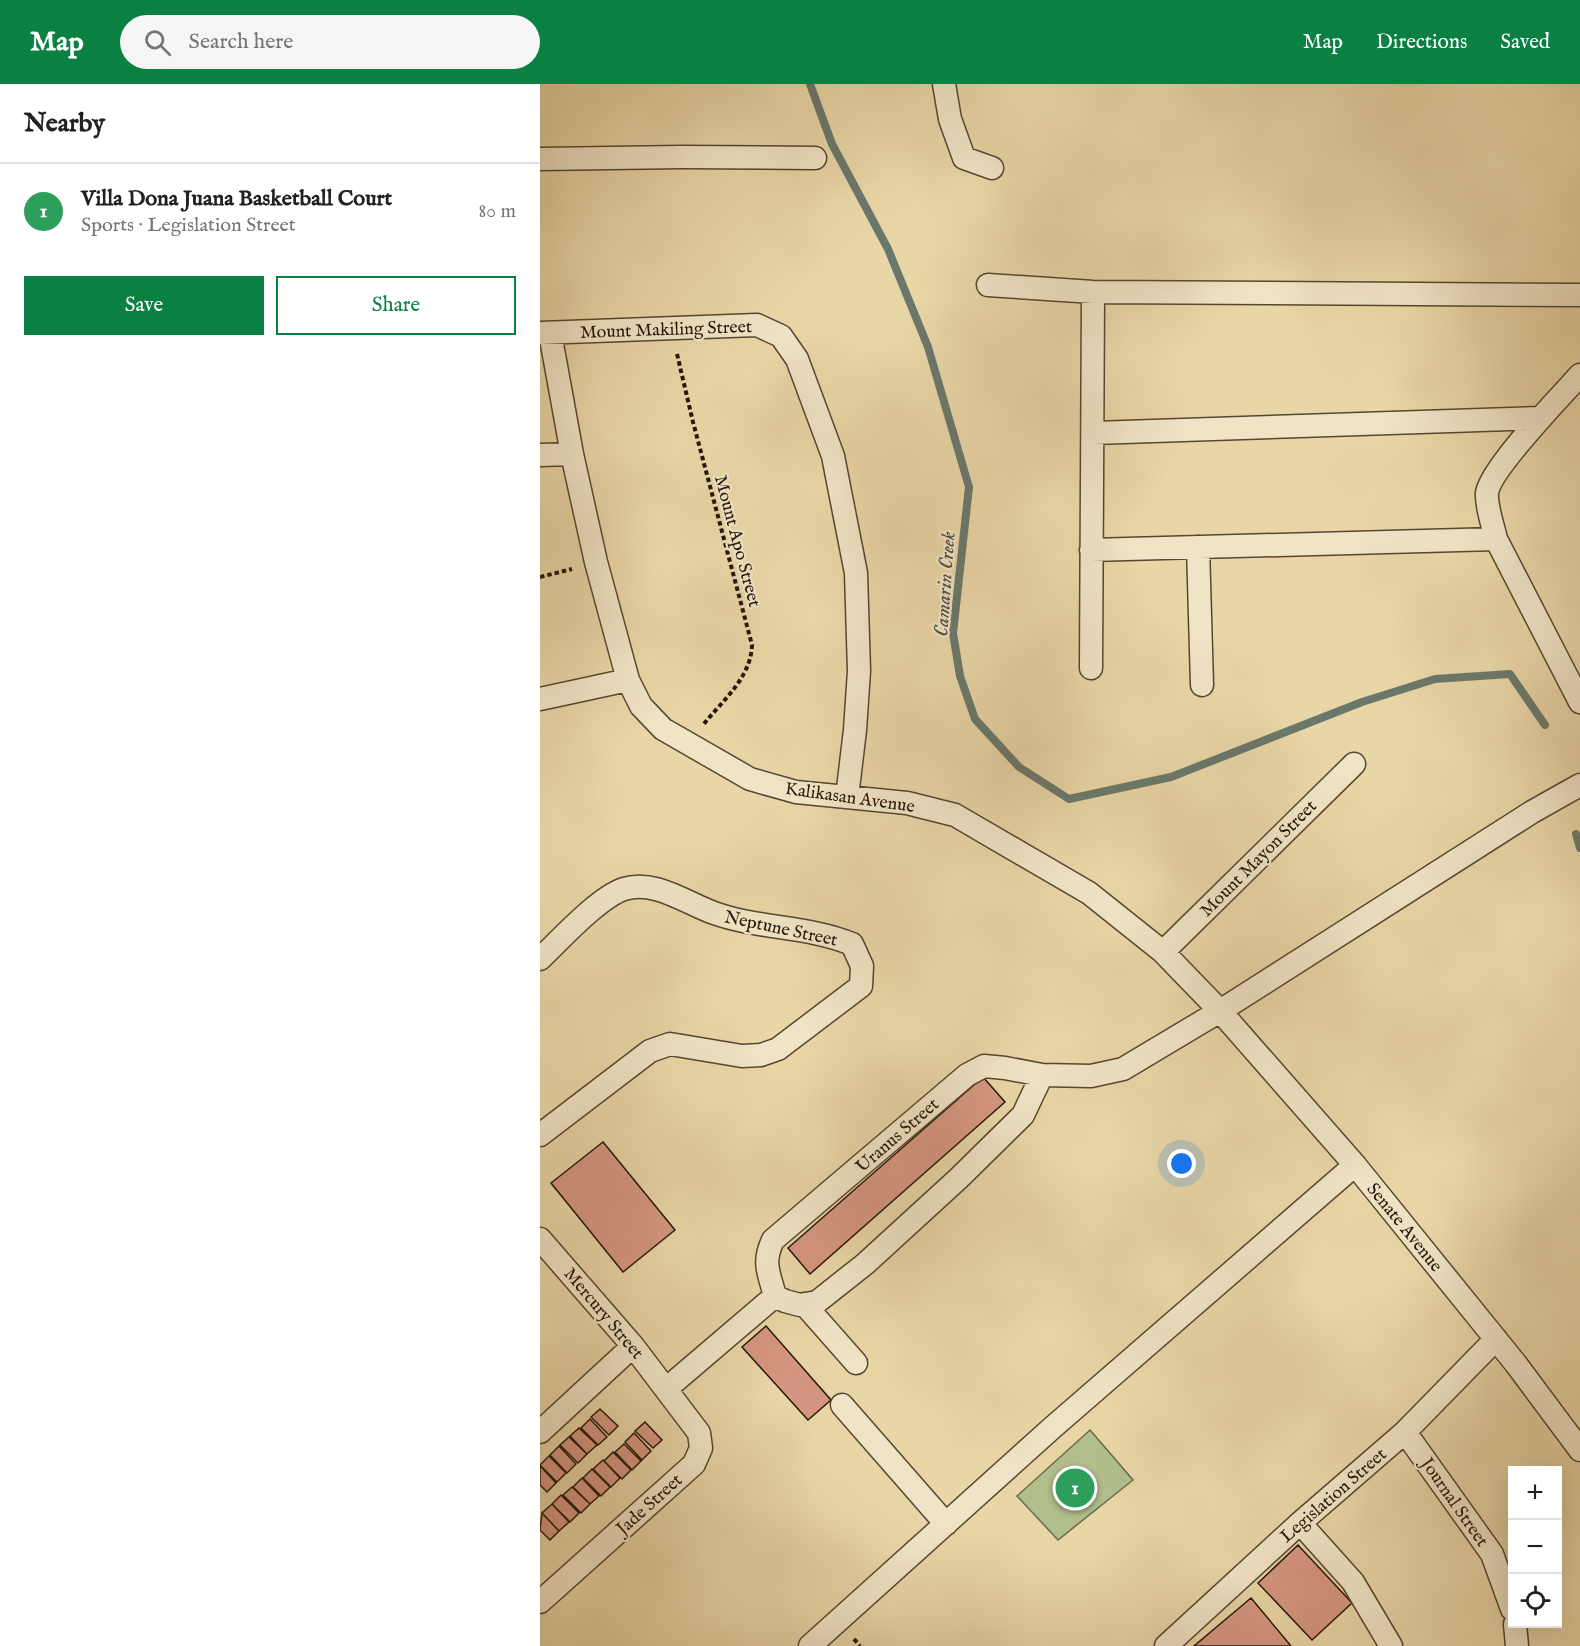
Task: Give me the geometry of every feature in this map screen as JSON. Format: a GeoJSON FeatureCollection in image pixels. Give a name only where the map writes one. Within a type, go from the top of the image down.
{"type":"FeatureCollection","features":[{"type":"Feature","properties":{"kind":"street"},"geometry":{"type":"LineString","coordinates":[[944,84],[950,119],[964,158],[992,168]]}},
{"type":"Feature","properties":{"kind":"street"},"geometry":{"type":"LineString","coordinates":[[540,159],[815,158]]}},
{"type":"Feature","properties":{"kind":"street"},"geometry":{"type":"LineString","coordinates":[[988,285],[1092,292],[1580,295]]}},
{"type":"Feature","properties":{"kind":"street"},"geometry":{"type":"LineString","coordinates":[[1091,668],[1094,434],[1092,292]]}},
{"type":"Feature","properties":{"kind":"street","name":"Mount Makiling Street"},"geometry":{"type":"LineString","coordinates":[[545,333],[757,325],[781,336],[797,359],[833,456],[856,573],[859,671],[847,797]]}},
{"type":"Feature","properties":{"kind":"street","name":"Kalikasan Avenue"},"geometry":{"type":"LineString","coordinates":[[545,333],[596,562],[628,680],[641,706],[663,729],[750,779],[796,792],[907,803],[955,815],[1089,893],[1163,952],[1220,1011]]}},
{"type":"Feature","properties":{"kind":"street"},"geometry":{"type":"LineString","coordinates":[[1580,375],[1493,476],[1487,492],[1496,539],[1580,702]]}},
{"type":"Feature","properties":{"kind":"street"},"geometry":{"type":"LineString","coordinates":[[1094,434],[1541,418]]}},
{"type":"Feature","properties":{"kind":"street"},"geometry":{"type":"LineString","coordinates":[[540,455],[572,454]]}},
{"type":"Feature","properties":{"kind":"street"},"geometry":{"type":"LineString","coordinates":[[1091,550],[1496,539]]}},
{"type":"Feature","properties":{"kind":"street"},"geometry":{"type":"LineString","coordinates":[[1198,547],[1202,685]]}},
{"type":"Feature","properties":{"kind":"street"},"geometry":{"type":"LineString","coordinates":[[540,699],[628,680]]}},
{"type":"Feature","properties":{"kind":"street","name":"Mount Mayon Street"},"geometry":{"type":"LineString","coordinates":[[1163,952],[1354,764]]}},
{"type":"Feature","properties":{"kind":"street","name":"Uranus Street"},"geometry":{"type":"LineString","coordinates":[[775,1296],[767,1268],[766,1254],[772,1240],[967,1075],[984,1066],[1042,1076],[1090,1076],[1123,1069],[1220,1011],[1532,812],[1580,785]]}},
{"type":"Feature","properties":{"kind":"street","name":"Neptune Street"},"geometry":{"type":"LineString","coordinates":[[540,959],[608,895],[626,888],[648,886],[713,913],[745,923],[836,937],[852,944],[862,966],[861,986],[778,1049],[760,1055],[742,1056],[670,1044],[650,1051],[540,1135]]}},
{"type":"Feature","properties":{"kind":"street","name":"Senate Avenue"},"geometry":{"type":"LineString","coordinates":[[1220,1011],[1354,1165],[1496,1339],[1580,1450]]}},
{"type":"Feature","properties":{"kind":"street"},"geometry":{"type":"LineString","coordinates":[[666,1389],[775,1296],[785,1301],[804,1304],[817,1302],[865,1264],[959,1178],[1023,1115],[1042,1076]]}},
{"type":"Feature","properties":{"kind":"street"},"geometry":{"type":"LineString","coordinates":[[810,1646],[1061,1420],[1354,1165]]}},
{"type":"Feature","properties":{"kind":"street","name":"Mercury Street"},"geometry":{"type":"LineString","coordinates":[[540,1239],[633,1346],[666,1389]]}},
{"type":"Feature","properties":{"kind":"street"},"geometry":{"type":"LineString","coordinates":[[804,1304],[856,1363]]}},
{"type":"Feature","properties":{"kind":"street","name":"Legislation Street"},"geometry":{"type":"LineString","coordinates":[[1166,1646],[1300,1523],[1405,1432],[1496,1339]]}},
{"type":"Feature","properties":{"kind":"street"},"geometry":{"type":"LineString","coordinates":[[540,1432],[633,1346]]}},
{"type":"Feature","properties":{"kind":"street","name":"Jade Street"},"geometry":{"type":"LineString","coordinates":[[540,1602],[694,1464],[701,1448],[699,1433],[666,1389]]}},
{"type":"Feature","properties":{"kind":"street"},"geometry":{"type":"LineString","coordinates":[[842,1404],[945,1524]]}},
{"type":"Feature","properties":{"kind":"street","name":"Journal Street"},"geometry":{"type":"LineString","coordinates":[[1405,1432],[1492,1554],[1508,1598]]}},
{"type":"Feature","properties":{"kind":"street"},"geometry":{"type":"LineString","coordinates":[[1300,1523],[1353,1582],[1391,1646]]}},
{"type":"Feature","properties":{"kind":"street"},"geometry":{"type":"LineString","coordinates":[[1515,1628],[1517,1646]]}},
{"type":"Feature","properties":{"kind":"path","name":"Mount Apo Street"},"geometry":{"type":"LineString","coordinates":[[671,327],[693,422],[752,645],[752,658],[747,671],[688,743]]}},
{"type":"Feature","properties":{"kind":"path"},"geometry":{"type":"LineString","coordinates":[[540,577],[596,562]]}},
{"type":"Feature","properties":{"kind":"green space"},"geometry":{"type":"Polygon","coordinates":[[[1090,1430],[1133,1480],[1058,1540],[1017,1496],[1090,1430]]]}},
{"type":"Feature","properties":{"kind":"building"},"geometry":{"type":"Polygon","coordinates":[[[983,1077],[1005,1102],[810,1274],[788,1248],[983,1077]]]}},
{"type":"Feature","properties":{"kind":"building"},"geometry":{"type":"Polygon","coordinates":[[[603,1142],[675,1230],[623,1272],[551,1183],[603,1142]]]}},
{"type":"Feature","properties":{"kind":"building"},"geometry":{"type":"Polygon","coordinates":[[[766,1326],[831,1400],[808,1420],[742,1347],[766,1326]]]}},
{"type":"Feature","properties":{"kind":"building"},"geometry":{"type":"Polygon","coordinates":[[[600,1409],[618,1426],[609,1435],[591,1417],[600,1409]]]}},
{"type":"Feature","properties":{"kind":"building"},"geometry":{"type":"Polygon","coordinates":[[[590,1419],[607,1437],[598,1445],[581,1428],[590,1419]]]}},
{"type":"Feature","properties":{"kind":"building"},"geometry":{"type":"Polygon","coordinates":[[[645,1422],[662,1440],[653,1448],[635,1431],[645,1422]]]}},
{"type":"Feature","properties":{"kind":"building"},"geometry":{"type":"Polygon","coordinates":[[[579,1428],[597,1445],[587,1454],[570,1436],[579,1428]]]}},
{"type":"Feature","properties":{"kind":"building"},"geometry":{"type":"Polygon","coordinates":[[[634,1433],[651,1451],[642,1460],[625,1442],[634,1433]]]}},
{"type":"Feature","properties":{"kind":"building"},"geometry":{"type":"Polygon","coordinates":[[[569,1437],[587,1454],[578,1463],[560,1445],[569,1437]]]}},
{"type":"Feature","properties":{"kind":"building"},"geometry":{"type":"Polygon","coordinates":[[[624,1444],[641,1461],[632,1470],[615,1452],[624,1444]]]}},
{"type":"Feature","properties":{"kind":"building"},"geometry":{"type":"Polygon","coordinates":[[[559,1446],[576,1464],[567,1473],[550,1455],[559,1446]]]}},
{"type":"Feature","properties":{"kind":"building"},"geometry":{"type":"Polygon","coordinates":[[[613,1452],[631,1470],[622,1479],[604,1461],[613,1452]]]}},
{"type":"Feature","properties":{"kind":"building"},"geometry":{"type":"Polygon","coordinates":[[[549,1456],[566,1473],[557,1482],[540,1465],[549,1456]]]}},
{"type":"Feature","properties":{"kind":"building"},"geometry":{"type":"Polygon","coordinates":[[[603,1460],[620,1478],[611,1487],[593,1469],[603,1460]]]}},
{"type":"Feature","properties":{"kind":"building"},"geometry":{"type":"Polygon","coordinates":[[[540,1466],[556,1483],[547,1492],[540,1485],[540,1466]]]}},
{"type":"Feature","properties":{"kind":"building"},"geometry":{"type":"Polygon","coordinates":[[[592,1469],[610,1487],[601,1496],[583,1478],[592,1469]]]}},
{"type":"Feature","properties":{"kind":"building"},"geometry":{"type":"Polygon","coordinates":[[[582,1478],[599,1496],[590,1504],[573,1487],[582,1478]]]}},
{"type":"Feature","properties":{"kind":"building"},"geometry":{"type":"Polygon","coordinates":[[[572,1487],[590,1504],[581,1513],[563,1495],[572,1487]]]}},
{"type":"Feature","properties":{"kind":"building"},"geometry":{"type":"Polygon","coordinates":[[[561,1495],[579,1513],[570,1522],[552,1504],[561,1495]]]}},
{"type":"Feature","properties":{"kind":"building"},"geometry":{"type":"Polygon","coordinates":[[[552,1504],[569,1522],[559,1531],[542,1513],[552,1504]]]}},
{"type":"Feature","properties":{"kind":"building"},"geometry":{"type":"Polygon","coordinates":[[[542,1513],[559,1531],[550,1540],[540,1530],[542,1513]]]}},
{"type":"Feature","properties":{"kind":"building"},"geometry":{"type":"Polygon","coordinates":[[[1298,1545],[1352,1603],[1312,1640],[1258,1583],[1298,1545]]]}},
{"type":"Feature","properties":{"kind":"building"},"geometry":{"type":"Polygon","coordinates":[[[1251,1598],[1291,1646],[1194,1646],[1251,1598]]]}},
{"type":"Feature","properties":{"kind":"waterway","name":"Camarin Creek"},"geometry":{"type":"LineString","coordinates":[[810,84],[832,144],[888,249],[928,347],[969,487],[953,633],[960,676],[975,719],[1019,767],[1069,799],[1171,777],[1362,702],[1435,679],[1510,674],[1545,725]]}},
{"type":"Feature","properties":{"kind":"waterway","name":"Camarin Creek"},"geometry":{"type":"LineString","coordinates":[[1576,834],[1580,848]]}},
{"type":"Feature","properties":{"kind":"place","name":"Villa Dona Juana Basketball Court"},"geometry":{"type":"Point","coordinates":[1075,1488]}}]}
